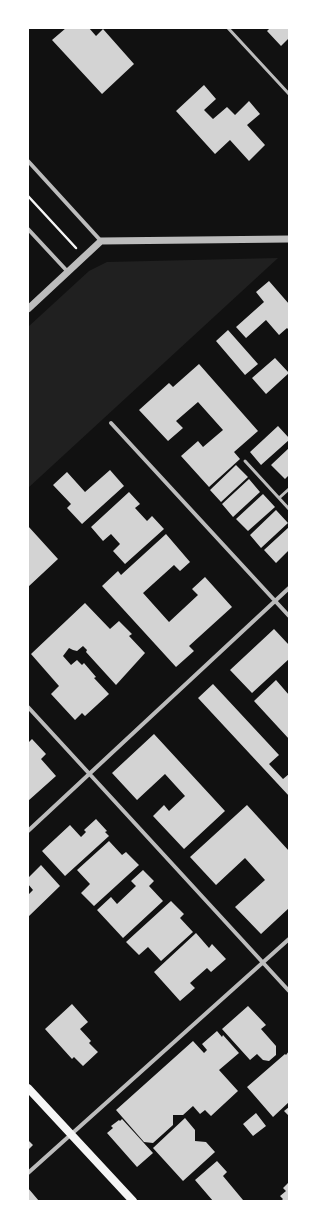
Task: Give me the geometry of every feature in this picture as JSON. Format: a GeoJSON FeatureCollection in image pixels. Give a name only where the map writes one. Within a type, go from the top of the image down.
{"type":"FeatureCollection","features":[{"type":"Feature","properties":{"kind":"main road"},"geometry":{"type":"LineString","coordinates":[[28,1088],[133,1201]]}},
{"type":"Feature","properties":{"kind":"street"},"geometry":{"type":"LineString","coordinates":[[28,161],[101,241]]}},
{"type":"Feature","properties":{"kind":"street"},"geometry":{"type":"LineString","coordinates":[[28,229],[68,272]]}},
{"type":"Feature","properties":{"kind":"street"},"geometry":{"type":"LineString","coordinates":[[28,309],[101,241],[289,239]]}},
{"type":"Feature","properties":{"kind":"street"},"geometry":{"type":"LineString","coordinates":[[110,423],[289,616]]}},
{"type":"Feature","properties":{"kind":"street"},"geometry":{"type":"LineString","coordinates":[[28,831],[289,588]]}},
{"type":"Feature","properties":{"kind":"street"},"geometry":{"type":"LineString","coordinates":[[28,707],[289,991]]}},
{"type":"Feature","properties":{"kind":"street"},"geometry":{"type":"LineString","coordinates":[[28,1173],[289,939]]}},
{"type":"Feature","properties":{"kind":"lane"},"geometry":{"type":"LineString","coordinates":[[228,28],[289,94]]}},
{"type":"Feature","properties":{"kind":"lane"},"geometry":{"type":"LineString","coordinates":[[246,461],[289,509]]}},
{"type":"Feature","properties":{"kind":"lane"},"geometry":{"type":"LineString","coordinates":[[280,498],[289,489]]}},
{"type":"Feature","properties":{"kind":"path"},"geometry":{"type":"LineString","coordinates":[[28,196],[84,258]]}},
{"type":"Feature","properties":{"kind":"shaded area"},"geometry":{"type":"Polygon","coordinates":[[[278,258],[28,488],[28,327],[89,271],[107,262],[278,258]]]}},
{"type":"Feature","properties":{"kind":"building"},"geometry":{"type":"Polygon","coordinates":[[[66,28],[89,28],[96,36],[103,29],[134,64],[102,94],[52,40],[66,28]]]}},
{"type":"Feature","properties":{"kind":"building"},"geometry":{"type":"Polygon","coordinates":[[[270,28],[289,28],[289,38],[281,46],[267,31],[270,28]]]}},
{"type":"Feature","properties":{"kind":"building"},"geometry":{"type":"Polygon","coordinates":[[[204,85],[216,99],[204,110],[213,119],[227,107],[235,115],[249,101],[260,114],[247,125],[265,145],[249,161],[230,140],[215,154],[176,111],[204,85]]]}},
{"type":"Feature","properties":{"kind":"building"},"geometry":{"type":"Polygon","coordinates":[[[269,281],[289,304],[289,330],[287,328],[279,335],[266,320],[246,338],[236,327],[264,302],[256,292],[269,281]]]}},
{"type":"Feature","properties":{"kind":"building"},"geometry":{"type":"Polygon","coordinates":[[[228,330],[258,364],[245,375],[216,341],[228,330]]]}},
{"type":"Feature","properties":{"kind":"building"},"geometry":{"type":"Polygon","coordinates":[[[275,358],[289,373],[266,394],[252,378],[275,358]]]}},
{"type":"Feature","properties":{"kind":"building"},"geometry":{"type":"Polygon","coordinates":[[[199,364],[258,431],[234,452],[240,459],[209,487],[181,456],[198,441],[203,447],[223,430],[198,402],[176,421],[183,428],[168,441],[139,410],[169,383],[173,387],[199,364]]]}},
{"type":"Feature","properties":{"kind":"building"},"geometry":{"type":"Polygon","coordinates":[[[278,426],[289,438],[289,440],[261,465],[250,452],[278,426]]]}},
{"type":"Feature","properties":{"kind":"building"},"geometry":{"type":"Polygon","coordinates":[[[289,448],[289,475],[285,479],[271,465],[289,448]]]}},
{"type":"Feature","properties":{"kind":"building"},"geometry":{"type":"Polygon","coordinates":[[[236,465],[248,477],[221,502],[210,490],[236,465]]]}},
{"type":"Feature","properties":{"kind":"building"},"geometry":{"type":"Polygon","coordinates":[[[110,470],[124,486],[82,524],[67,508],[71,504],[53,485],[67,472],[85,492],[110,470]]]}},
{"type":"Feature","properties":{"kind":"building"},"geometry":{"type":"Polygon","coordinates":[[[249,479],[260,492],[233,517],[222,504],[249,479]]]}},
{"type":"Feature","properties":{"kind":"building"},"geometry":{"type":"Polygon","coordinates":[[[129,492],[140,504],[135,508],[147,521],[152,516],[164,529],[125,564],[113,551],[120,544],[111,534],[103,541],[91,527],[129,492]]]}},
{"type":"Feature","properties":{"kind":"building"},"geometry":{"type":"Polygon","coordinates":[[[263,494],[275,507],[248,531],[236,519],[263,494]]]}},
{"type":"Feature","properties":{"kind":"building"},"geometry":{"type":"Polygon","coordinates":[[[276,510],[288,523],[261,548],[250,535],[276,510]]]}},
{"type":"Feature","properties":{"kind":"building"},"geometry":{"type":"Polygon","coordinates":[[[28,526],[58,559],[28,587],[28,526]]]}},
{"type":"Feature","properties":{"kind":"building"},"geometry":{"type":"Polygon","coordinates":[[[289,527],[289,550],[276,563],[264,550],[289,527]]]}},
{"type":"Feature","properties":{"kind":"building"},"geometry":{"type":"Polygon","coordinates":[[[166,534],[190,562],[180,571],[174,565],[143,593],[169,622],[198,595],[192,589],[205,577],[232,607],[189,646],[194,651],[176,667],[102,586],[118,571],[121,575],[166,534]]]}},
{"type":"Feature","properties":{"kind":"building"},"geometry":{"type":"Polygon","coordinates":[[[85,603],[110,629],[119,621],[132,634],[129,636],[145,653],[116,685],[86,652],[87,650],[83,646],[77,651],[69,648],[63,656],[71,665],[77,660],[82,665],[84,663],[96,677],[94,678],[109,694],[85,716],[82,713],[75,720],[51,694],[59,686],[31,654],[85,603]]]}},
{"type":"Feature","properties":{"kind":"building"},"geometry":{"type":"Polygon","coordinates":[[[274,629],[289,645],[289,659],[252,693],[230,670],[274,629]]]}},
{"type":"Feature","properties":{"kind":"building"},"geometry":{"type":"Polygon","coordinates":[[[276,680],[289,695],[289,739],[254,701],[276,680]]]}},
{"type":"Feature","properties":{"kind":"building"},"geometry":{"type":"Polygon","coordinates":[[[213,684],[279,755],[269,764],[283,779],[289,774],[289,796],[198,698],[213,684]]]}},
{"type":"Feature","properties":{"kind":"building"},"geometry":{"type":"Polygon","coordinates":[[[154,734],[225,811],[184,849],[153,816],[164,805],[169,811],[185,796],[165,774],[137,800],[112,773],[154,734]]]}},
{"type":"Feature","properties":{"kind":"building"},"geometry":{"type":"Polygon","coordinates":[[[32,739],[46,754],[41,759],[56,776],[28,801],[28,743],[32,739]]]}},
{"type":"Feature","properties":{"kind":"building"},"geometry":{"type":"Polygon","coordinates":[[[247,805],[289,851],[289,908],[261,934],[235,907],[265,880],[245,858],[216,885],[190,857],[247,805]]]}},
{"type":"Feature","properties":{"kind":"building"},"geometry":{"type":"Polygon","coordinates":[[[96,819],[107,831],[105,832],[109,836],[65,876],[42,851],[70,825],[81,837],[86,832],[84,830],[96,819]]]}},
{"type":"Feature","properties":{"kind":"building"},"geometry":{"type":"Polygon","coordinates":[[[109,841],[122,855],[126,852],[139,865],[94,906],[81,893],[90,884],[77,870],[109,841]]]}},
{"type":"Feature","properties":{"kind":"building"},"geometry":{"type":"Polygon","coordinates":[[[41,865],[60,886],[28,917],[28,895],[33,890],[28,884],[28,878],[41,865]]]}},
{"type":"Feature","properties":{"kind":"building"},"geometry":{"type":"Polygon","coordinates":[[[143,870],[154,881],[149,886],[163,901],[123,938],[97,910],[111,897],[117,904],[136,886],[131,881],[143,870]]]}},
{"type":"Feature","properties":{"kind":"building"},"geometry":{"type":"Polygon","coordinates":[[[171,901],[184,914],[180,918],[193,932],[161,961],[148,947],[139,955],[126,942],[171,901]]]}},
{"type":"Feature","properties":{"kind":"building"},"geometry":{"type":"Polygon","coordinates":[[[196,933],[209,948],[212,944],[226,959],[211,972],[207,968],[190,983],[195,988],[180,1001],[154,972],[196,933]]]}},
{"type":"Feature","properties":{"kind":"building"},"geometry":{"type":"Polygon","coordinates":[[[72,1004],[88,1022],[80,1029],[91,1041],[89,1043],[98,1052],[83,1066],[74,1057],[72,1059],[45,1029],[72,1004]]]}},
{"type":"Feature","properties":{"kind":"building"},"geometry":{"type":"Polygon","coordinates":[[[248,1006],[266,1025],[261,1029],[276,1046],[276,1055],[269,1061],[263,1060],[257,1054],[250,1060],[222,1029],[248,1006]]]}},
{"type":"Feature","properties":{"kind":"building"},"geometry":{"type":"Polygon","coordinates":[[[217,1031],[222,1037],[223,1035],[239,1053],[219,1070],[238,1091],[211,1116],[205,1110],[200,1114],[193,1106],[183,1115],[173,1115],[173,1125],[153,1143],[144,1142],[116,1110],[193,1041],[204,1053],[207,1050],[202,1044],[217,1031]]]}},
{"type":"Feature","properties":{"kind":"building"},"geometry":{"type":"Polygon","coordinates":[[[289,1051],[289,1102],[273,1117],[247,1087],[289,1051]]]}},
{"type":"Feature","properties":{"kind":"building"},"geometry":{"type":"Polygon","coordinates":[[[289,1107],[289,1116],[284,1111],[289,1107]]]}},
{"type":"Feature","properties":{"kind":"building"},"geometry":{"type":"Polygon","coordinates":[[[256,1113],[266,1126],[253,1136],[243,1124],[256,1113]]]}},
{"type":"Feature","properties":{"kind":"building"},"geometry":{"type":"Polygon","coordinates":[[[185,1118],[195,1130],[195,1141],[206,1142],[215,1152],[183,1181],[153,1148],[185,1118]]]}},
{"type":"Feature","properties":{"kind":"building"},"geometry":{"type":"Polygon","coordinates":[[[122,1119],[153,1153],[137,1167],[107,1133],[113,1128],[111,1126],[122,1119]]]}},
{"type":"Feature","properties":{"kind":"building"},"geometry":{"type":"Polygon","coordinates":[[[28,1140],[33,1145],[28,1150],[28,1140]]]}},
{"type":"Feature","properties":{"kind":"building"},"geometry":{"type":"Polygon","coordinates":[[[217,1161],[227,1172],[223,1176],[243,1200],[242,1201],[213,1201],[195,1180],[217,1161]]]}},
{"type":"Feature","properties":{"kind":"building"},"geometry":{"type":"Polygon","coordinates":[[[288,1183],[289,1201],[281,1201],[283,1199],[280,1196],[286,1191],[283,1188],[288,1183]]]}},
{"type":"Feature","properties":{"kind":"building"},"geometry":{"type":"Polygon","coordinates":[[[28,1188],[39,1201],[28,1201],[28,1188]]]}}]}
